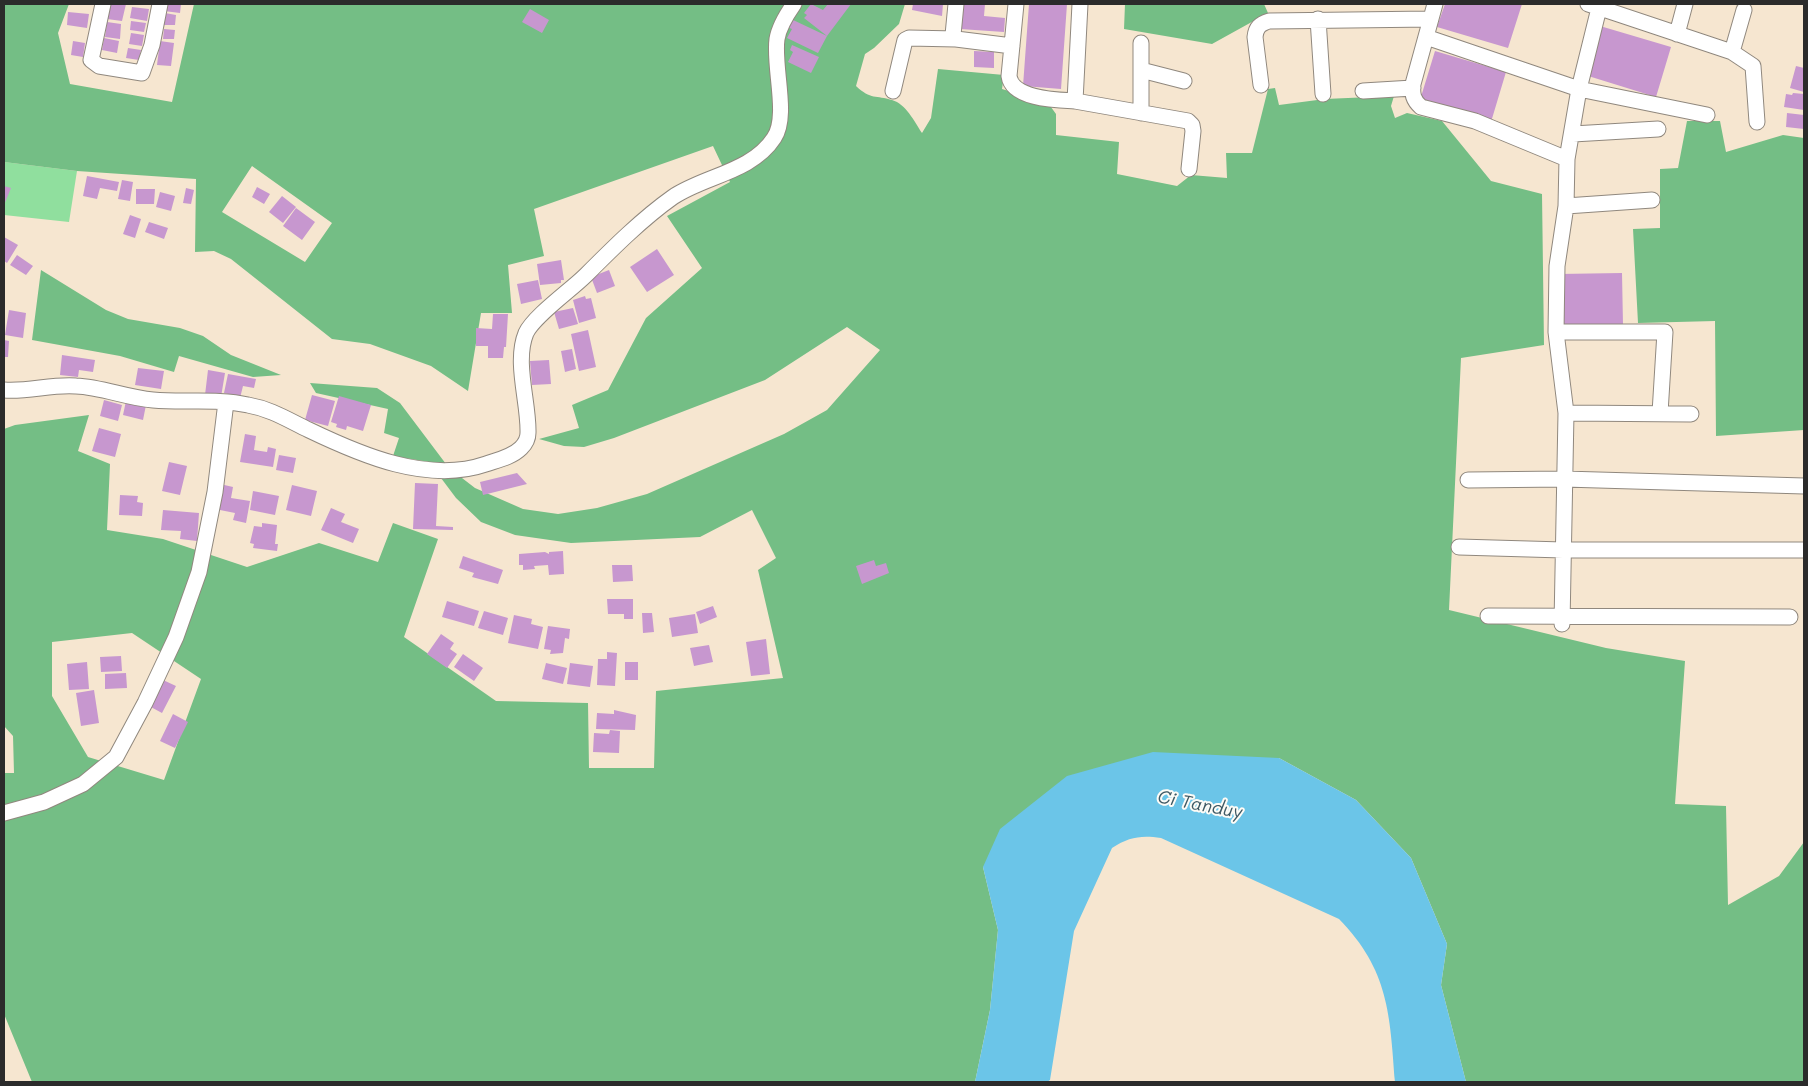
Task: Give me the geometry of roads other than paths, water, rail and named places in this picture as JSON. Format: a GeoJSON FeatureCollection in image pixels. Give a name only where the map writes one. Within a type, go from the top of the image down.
{"type":"FeatureCollection","features":[{"type":"Feature","properties":{"kind":"street"},"geometry":{"type":"LineString","coordinates":[[103,4],[91,60],[99,66],[142,73],[152,44],[160,4]]}},
{"type":"Feature","properties":{"kind":"street"},"geometry":{"type":"LineString","coordinates":[[4,390],[79,386],[152,400],[247,404],[277,412],[310,430],[364,453],[406,466],[451,469],[478,466],[514,454],[524,445],[528,433],[524,397],[523,354],[526,335],[532,323],[569,292],[615,246],[675,196],[738,167],[758,153],[774,138],[780,119],[777,81],[777,38],[794,4]]}},
{"type":"Feature","properties":{"kind":"street"},"geometry":{"type":"LineString","coordinates":[[956,4],[953,35],[956,39]]}},
{"type":"Feature","properties":{"kind":"street"},"geometry":{"type":"LineString","coordinates":[[1016,4],[1009,76],[1013,88],[1049,99],[1075,101],[1141,114],[1184,119],[1191,123],[1193,131],[1189,170]]}},
{"type":"Feature","properties":{"kind":"street"},"geometry":{"type":"LineString","coordinates":[[1075,101],[1080,4]]}},
{"type":"Feature","properties":{"kind":"street"},"geometry":{"type":"LineString","coordinates":[[1436,4],[1412,88],[1413,96],[1420,106],[1475,121],[1567,159]]}},
{"type":"Feature","properties":{"kind":"street"},"geometry":{"type":"LineString","coordinates":[[1676,34],[1685,4]]}},
{"type":"Feature","properties":{"kind":"street"},"geometry":{"type":"LineString","coordinates":[[1562,620],[1566,413],[1556,332],[1557,266],[1566,206],[1567,159],[1596,5],[1732,52],[1753,66],[1757,122]]}},
{"type":"Feature","properties":{"kind":"street"},"geometry":{"type":"LineString","coordinates":[[1732,52],[1744,10]]}},
{"type":"Feature","properties":{"kind":"street"},"geometry":{"type":"LineString","coordinates":[[1318,19],[1322,94]]}},
{"type":"Feature","properties":{"kind":"street"},"geometry":{"type":"LineString","coordinates":[[1261,85],[1255,37],[1258,26],[1269,21],[1431,19]]}},
{"type":"Feature","properties":{"kind":"street"},"geometry":{"type":"LineString","coordinates":[[1426,37],[1579,89],[1707,115]]}},
{"type":"Feature","properties":{"kind":"street"},"geometry":{"type":"LineString","coordinates":[[893,91],[905,40],[909,38],[956,39],[1012,46]]}},
{"type":"Feature","properties":{"kind":"street"},"geometry":{"type":"LineString","coordinates":[[1141,43],[1141,114]]}},
{"type":"Feature","properties":{"kind":"street"},"geometry":{"type":"LineString","coordinates":[[1141,70],[1184,81]]}},
{"type":"Feature","properties":{"kind":"street"},"geometry":{"type":"LineString","coordinates":[[1363,91],[1412,88]]}},
{"type":"Feature","properties":{"kind":"street"},"geometry":{"type":"LineString","coordinates":[[1573,134],[1658,129]]}},
{"type":"Feature","properties":{"kind":"street"},"geometry":{"type":"LineString","coordinates":[[1566,206],[1652,200]]}},
{"type":"Feature","properties":{"kind":"street"},"geometry":{"type":"LineString","coordinates":[[1556,332],[1664,332],[1660,413]]}},
{"type":"Feature","properties":{"kind":"street"},"geometry":{"type":"LineString","coordinates":[[4,813],[44,802],[84,784],[116,757],[129,734],[176,637],[200,572],[215,492],[226,402]]}},
{"type":"Feature","properties":{"kind":"street"},"geometry":{"type":"LineString","coordinates":[[1566,413],[1691,414]]}},
{"type":"Feature","properties":{"kind":"street"},"geometry":{"type":"LineString","coordinates":[[1468,480],[1564,479],[1804,486]]}},
{"type":"Feature","properties":{"kind":"street"},"geometry":{"type":"LineString","coordinates":[[1459,547],[1563,550],[1804,550]]}},
{"type":"Feature","properties":{"kind":"street"},"geometry":{"type":"LineString","coordinates":[[1488,616],[1562,620],[1790,617]]}},
{"type":"Feature","properties":{"kind":"water","name":"Ci Tanduy"},"geometry":{"type":"Polygon","coordinates":[[[1153,752],[1279,758],[1356,800],[1411,858],[1447,944],[1441,985],[1466,1082],[1395,1082],[1391,1035],[1384,994],[1368,957],[1356,938],[1339,919],[1161,838],[1147,837],[1130,839],[1112,848],[1074,931],[1050,1080],[1047,1082],[975,1082],[990,1010],[998,930],[983,867],[1000,829],[1067,776],[1153,752]]]}}]}
